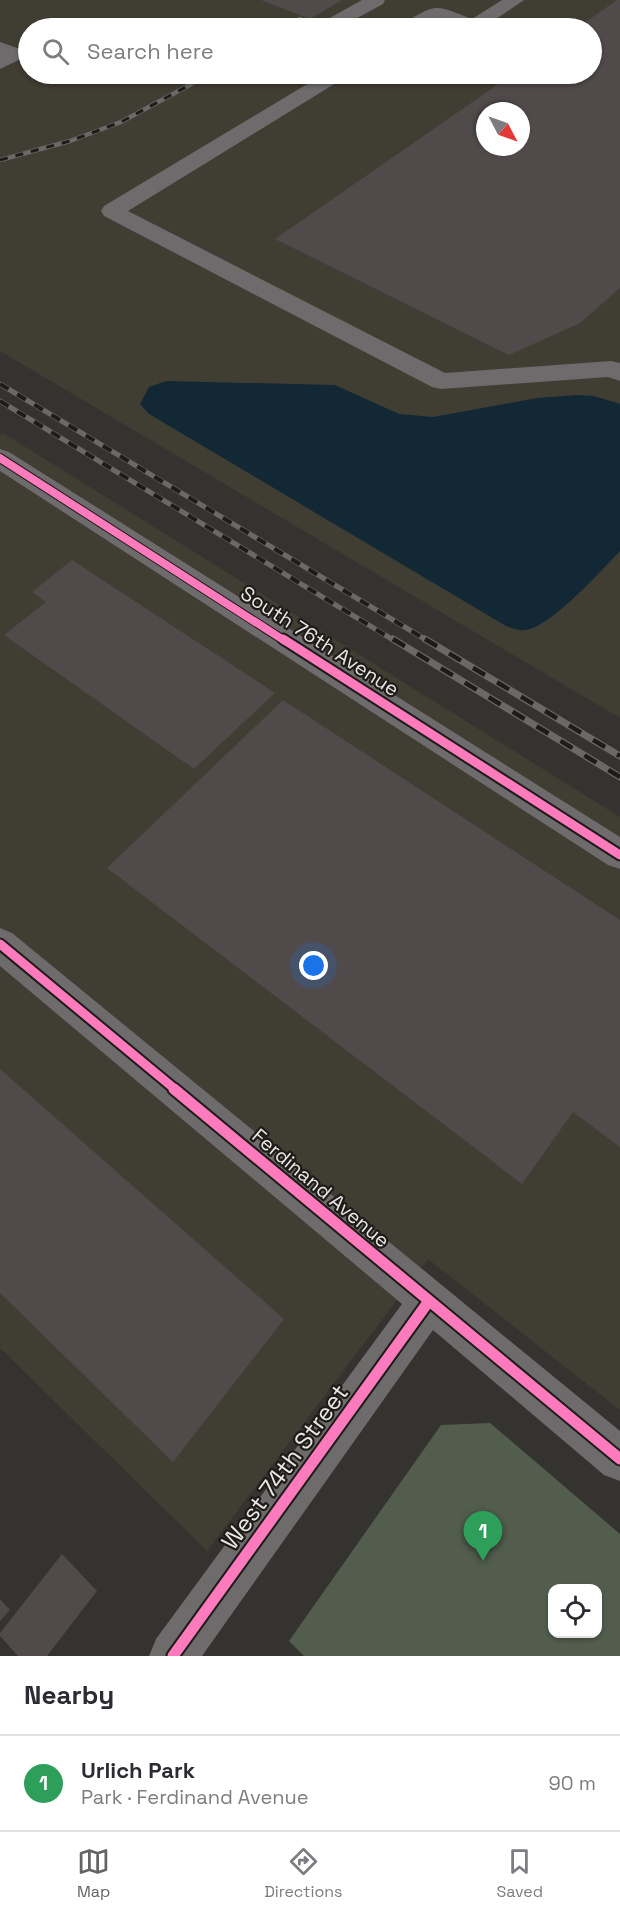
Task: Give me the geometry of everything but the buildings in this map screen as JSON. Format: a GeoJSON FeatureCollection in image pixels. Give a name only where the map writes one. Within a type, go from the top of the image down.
{"type":"FeatureCollection","features":[{"type":"Feature","properties":{"kind":"street"},"geometry":{"type":"LineString","coordinates":[[344,18],[376,0]]}},
{"type":"Feature","properties":{"kind":"street"},"geometry":{"type":"LineString","coordinates":[[487,18],[515,0]]}},
{"type":"Feature","properties":{"kind":"street"},"geometry":{"type":"LineString","coordinates":[[426,18],[436,12],[452,18]]}},
{"type":"Feature","properties":{"kind":"street"},"geometry":{"type":"LineString","coordinates":[[0,48],[16,54],[0,63]]}},
{"type":"Feature","properties":{"kind":"street"},"geometry":{"type":"LineString","coordinates":[[321,84],[112,211],[441,381],[611,369],[620,373]]}},
{"type":"Feature","properties":{"kind":"street","name":"South 76th Avenue"},"geometry":{"type":"LineString","coordinates":[[0,458],[620,855]]}},
{"type":"Feature","properties":{"kind":"street","name":"Ferdinand Avenue"},"geometry":{"type":"LineString","coordinates":[[0,944],[620,1459]]}},
{"type":"Feature","properties":{"kind":"street","name":"West 74th Street"},"geometry":{"type":"LineString","coordinates":[[173,1656],[429,1301]]}},
{"type":"Feature","properties":{"kind":"shaded area"},"geometry":{"type":"Polygon","coordinates":[[[0,0],[620,0],[620,718],[0,351],[0,0]]]}},
{"type":"Feature","properties":{"kind":"shaded area"},"geometry":{"type":"Polygon","coordinates":[[[3,433],[620,817],[620,1410],[428,1259],[207,1551],[0,1348],[0,435],[3,433]]]}},
{"type":"Feature","properties":{"kind":"green space"},"geometry":{"type":"Polygon","coordinates":[[[490,1423],[620,1534],[620,1656],[304,1656],[289,1641],[441,1425],[490,1423]]]}},
{"type":"Feature","properties":{"kind":"water"},"geometry":{"type":"Polygon","coordinates":[[[166,381],[335,385],[399,414],[433,417],[537,398],[576,395],[594,396],[620,404],[620,551],[574,598],[547,620],[524,630],[510,628],[149,414],[140,404],[149,387],[166,381]]]}},
{"type":"Feature","properties":{"kind":"railway"},"geometry":{"type":"LineString","coordinates":[[0,160],[70,141],[121,122],[191,84]]}},
{"type":"Feature","properties":{"kind":"railway"},"geometry":{"type":"LineString","coordinates":[[0,384],[428,641]]}},
{"type":"Feature","properties":{"kind":"railway"},"geometry":{"type":"LineString","coordinates":[[0,401],[395,641]]}},
{"type":"Feature","properties":{"kind":"railway"},"geometry":{"type":"LineString","coordinates":[[393,639],[620,777]]}},
{"type":"Feature","properties":{"kind":"railway"},"geometry":{"type":"LineString","coordinates":[[425,639],[620,756]]}},
{"type":"Feature","properties":{"kind":"cycle path"},"geometry":{"type":"LineString","coordinates":[[0,458],[620,855]]}},
{"type":"Feature","properties":{"kind":"cycle path"},"geometry":{"type":"LineString","coordinates":[[0,944],[620,1459]]}},
{"type":"Feature","properties":{"kind":"cycle path"},"geometry":{"type":"LineString","coordinates":[[173,1656],[429,1301]]}},
{"type":"Feature","properties":{"kind":"place","name":"Urlich Park"},"geometry":{"type":"Point","coordinates":[483,1561]}}]}
